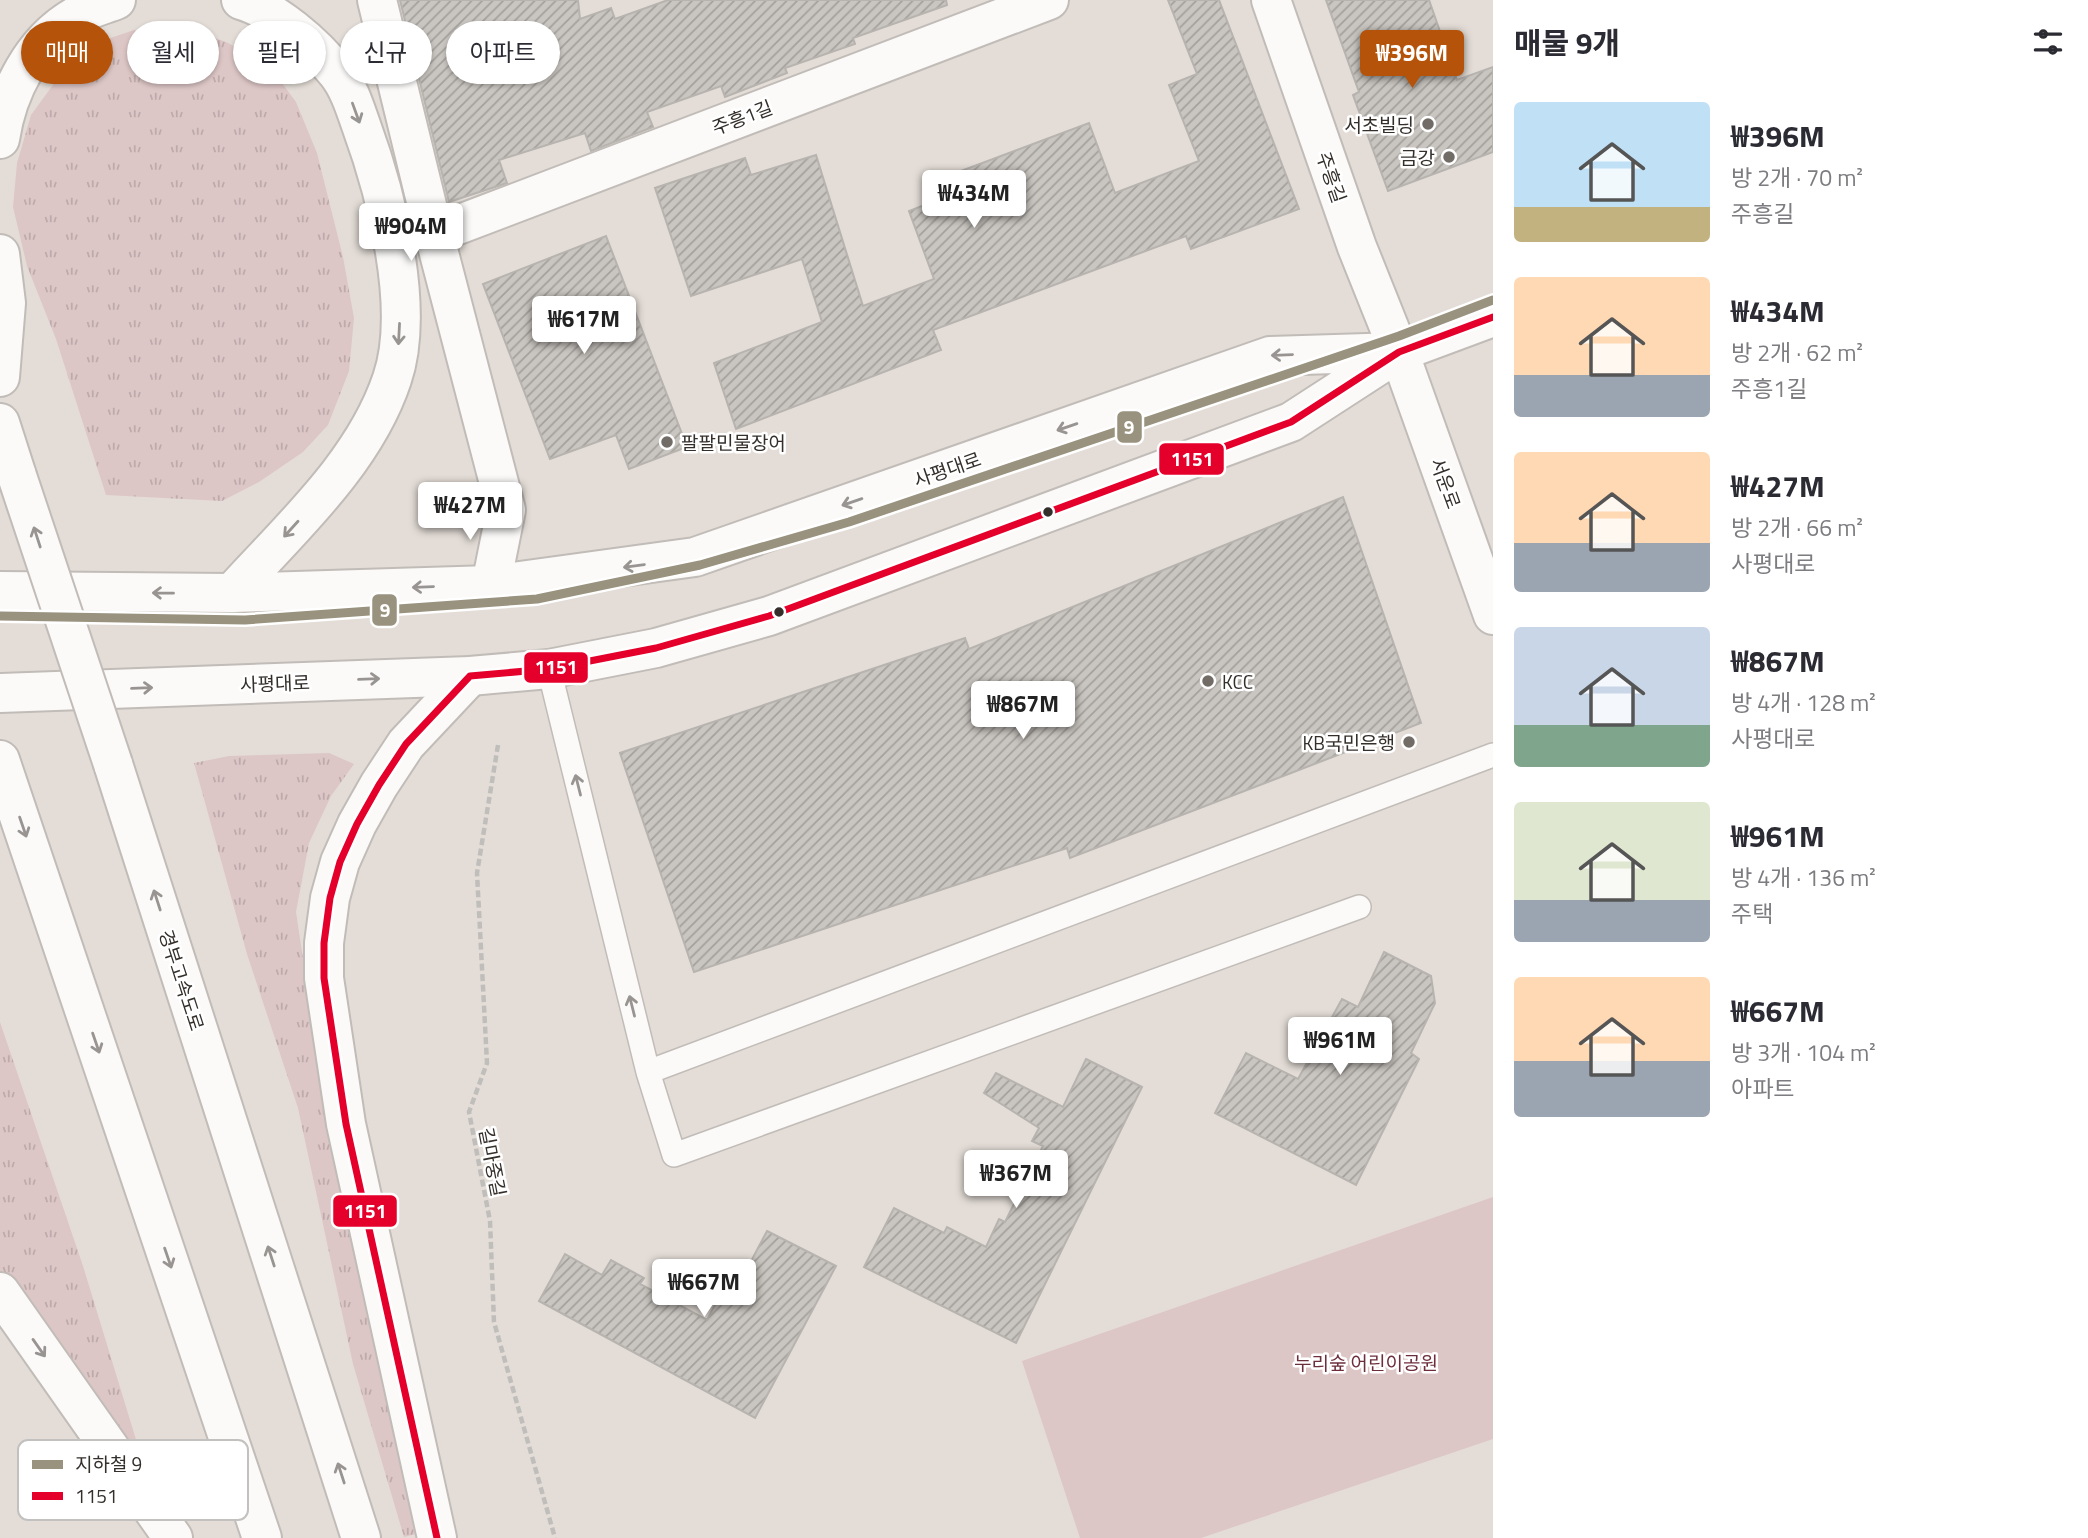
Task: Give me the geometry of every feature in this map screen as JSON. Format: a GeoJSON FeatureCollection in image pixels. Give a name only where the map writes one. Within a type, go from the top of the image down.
{"type":"FeatureCollection","features":[{"type":"Feature","properties":{"kind":"main road"},"geometry":{"type":"LineString","coordinates":[[0,139],[3,117],[11,95],[38,49],[75,16],[116,0]]}},
{"type":"Feature","properties":{"kind":"main road"},"geometry":{"type":"LineString","coordinates":[[232,593],[348,463],[369,428],[392,380],[400,332],[394,246],[376,170],[351,99],[338,74],[296,33],[269,13],[241,0]]}},
{"type":"Feature","properties":{"kind":"main road"},"geometry":{"type":"LineString","coordinates":[[377,0],[506,510],[491,585]]}},
{"type":"Feature","properties":{"kind":"main road","name":"주흥1길"},"geometry":{"type":"LineString","coordinates":[[435,234],[1049,0]]}},
{"type":"Feature","properties":{"kind":"main road","name":"주흥길"},"geometry":{"type":"LineString","coordinates":[[1271,0],[1357,247],[1399,352]]}},
{"type":"Feature","properties":{"kind":"main road"},"geometry":{"type":"LineString","coordinates":[[0,254],[6,303],[0,377]]}},
{"type":"Feature","properties":{"kind":"main road","name":"사평대로"},"geometry":{"type":"LineString","coordinates":[[0,693],[470,676],[549,669],[656,648],[769,616],[1291,422],[1399,352],[1493,317]]}},
{"type":"Feature","properties":{"kind":"main road","name":"사평대로"},"geometry":{"type":"LineString","coordinates":[[0,591],[232,593],[491,585],[695,557],[1270,356],[1399,352]]}},
{"type":"Feature","properties":{"kind":"main road","name":"서운로"},"geometry":{"type":"LineString","coordinates":[[1399,352],[1493,615]]}},
{"type":"Feature","properties":{"kind":"main road","name":"경부고속도로"},"geometry":{"type":"LineString","coordinates":[[0,423],[113,764],[361,1538]]}},
{"type":"Feature","properties":{"kind":"main road"},"geometry":{"type":"LineString","coordinates":[[437,1538],[346,1124],[325,989],[324,943],[330,898],[340,862],[357,824],[406,744],[470,676]]}},
{"type":"Feature","properties":{"kind":"main road"},"geometry":{"type":"LineString","coordinates":[[0,761],[229,1440]]}},
{"type":"Feature","properties":{"kind":"main road"},"geometry":{"type":"LineString","coordinates":[[0,1292],[104,1440]]}},
{"type":"Feature","properties":{"kind":"main road"},"geometry":{"type":"LineString","coordinates":[[248,1496],[262,1538]]}},
{"type":"Feature","properties":{"kind":"main road"},"geometry":{"type":"LineString","coordinates":[[160,1520],[173,1538]]}},
{"type":"Feature","properties":{"kind":"lane"},"geometry":{"type":"LineString","coordinates":[[549,669],[648,1072],[674,1155],[1359,907]]}},
{"type":"Feature","properties":{"kind":"lane"},"geometry":{"type":"LineString","coordinates":[[648,1072],[1493,755]]}},
{"type":"Feature","properties":{"kind":"path","name":"길마중길"},"geometry":{"type":"LineString","coordinates":[[498,745],[477,873],[486,1063],[469,1112],[490,1221],[494,1322],[555,1538]]}},
{"type":"Feature","properties":{"kind":"green space"},"geometry":{"type":"Polygon","coordinates":[[[127,32],[127,84],[219,84],[219,40],[233,46],[233,84],[283,84],[296,102],[317,153],[343,257],[354,318],[349,371],[328,425],[303,452],[259,482],[222,501],[106,495],[56,339],[27,266],[13,207],[17,163],[31,115],[54,84],[113,84],[113,37],[127,32]]]}},
{"type":"Feature","properties":{"kind":"green space"},"geometry":{"type":"Polygon","coordinates":[[[329,753],[354,764],[331,796],[309,843],[296,912],[316,1045],[420,1533],[404,1537],[353,1364],[298,1108],[247,954],[194,763],[229,756],[329,753]]]}},
{"type":"Feature","properties":{"kind":"green space"},"geometry":{"type":"Polygon","coordinates":[[[0,1022],[83,1266],[136,1440],[115,1440],[0,1277],[0,1022]]]}},
{"type":"Feature","properties":{"kind":"green space","name":"누리숲 어린이공원"},"geometry":{"type":"Polygon","coordinates":[[[1493,1197],[1493,1439],[1201,1538],[1080,1538],[1022,1361],[1493,1197]]]}},
{"type":"Feature","properties":{"kind":"building"},"geometry":{"type":"Polygon","coordinates":[[[400,0],[578,0],[580,19],[611,8],[615,19],[668,0],[946,0],[947,5],[853,38],[855,44],[785,68],[787,73],[725,97],[721,86],[647,112],[653,127],[591,151],[585,133],[499,160],[507,183],[449,202],[420,84],[432,84],[432,21],[405,21],[400,0]]]}},
{"type":"Feature","properties":{"kind":"building"},"geometry":{"type":"Polygon","coordinates":[[[1168,0],[1219,0],[1299,209],[1191,249],[1186,236],[933,330],[941,350],[736,429],[714,363],[822,322],[802,259],[691,296],[655,188],[745,158],[751,175],[816,155],[863,306],[934,279],[909,211],[940,199],[934,181],[1089,123],[1115,193],[1199,161],[1169,85],[1197,74],[1168,0]]]}},
{"type":"Feature","properties":{"kind":"building","name":"서초빌딩"},"geometry":{"type":"Polygon","coordinates":[[[1326,0],[1429,0],[1457,80],[1493,67],[1493,152],[1388,191],[1353,95],[1359,92],[1326,0]]]}},
{"type":"Feature","properties":{"kind":"building"},"geometry":{"type":"Polygon","coordinates":[[[606,236],[687,447],[629,469],[616,435],[550,459],[483,284],[606,236]]]}},
{"type":"Feature","properties":{"kind":"building"},"geometry":{"type":"Polygon","coordinates":[[[1343,497],[1421,723],[1070,858],[1067,848],[694,972],[620,753],[965,638],[969,649],[1343,497]]]}},
{"type":"Feature","properties":{"kind":"building"},"geometry":{"type":"Polygon","coordinates":[[[1384,952],[1431,976],[1435,1003],[1411,1053],[1419,1059],[1356,1185],[1215,1113],[1246,1053],[1298,1079],[1342,999],[1358,1007],[1384,952]]]}},
{"type":"Feature","properties":{"kind":"building"},"geometry":{"type":"Polygon","coordinates":[[[1086,1059],[1142,1087],[1016,1343],[864,1267],[894,1208],[944,1233],[947,1227],[986,1247],[999,1219],[1005,1222],[1043,1146],[1032,1141],[1039,1128],[984,1093],[996,1073],[1063,1107],[1086,1059]]]}},
{"type":"Feature","properties":{"kind":"building"},"geometry":{"type":"Polygon","coordinates":[[[767,1231],[836,1266],[755,1418],[539,1301],[565,1254],[602,1275],[611,1260],[644,1278],[640,1284],[707,1320],[738,1262],[748,1267],[767,1231]]]}},
{"type":"Feature","properties":{"kind":"metro line","name":"9"},"geometry":{"type":"LineString","coordinates":[[0,616],[245,620],[537,599],[700,565],[849,522],[1399,336],[1493,300]]}},
{"type":"Feature","properties":{"kind":"transit line","name":"1151"},"geometry":{"type":"LineString","coordinates":[[437,1538],[346,1124],[324,978],[324,943],[330,898],[340,862],[357,824],[406,744],[470,676],[549,669],[656,648],[769,616],[1291,422],[1399,352],[1493,317]]}},
{"type":"Feature","properties":{"kind":"place","name":"서초빌딩"},"geometry":{"type":"Point","coordinates":[1428,124]}},
{"type":"Feature","properties":{"kind":"place","name":"금강"},"geometry":{"type":"Point","coordinates":[1449,157]}},
{"type":"Feature","properties":{"kind":"place","name":"팔팔민물장어"},"geometry":{"type":"Point","coordinates":[667,442]}},
{"type":"Feature","properties":{"kind":"place","name":"KCC"},"geometry":{"type":"Point","coordinates":[1208,681]}},
{"type":"Feature","properties":{"kind":"place","name":"KB국민은행"},"geometry":{"type":"Point","coordinates":[1409,742]}}]}
